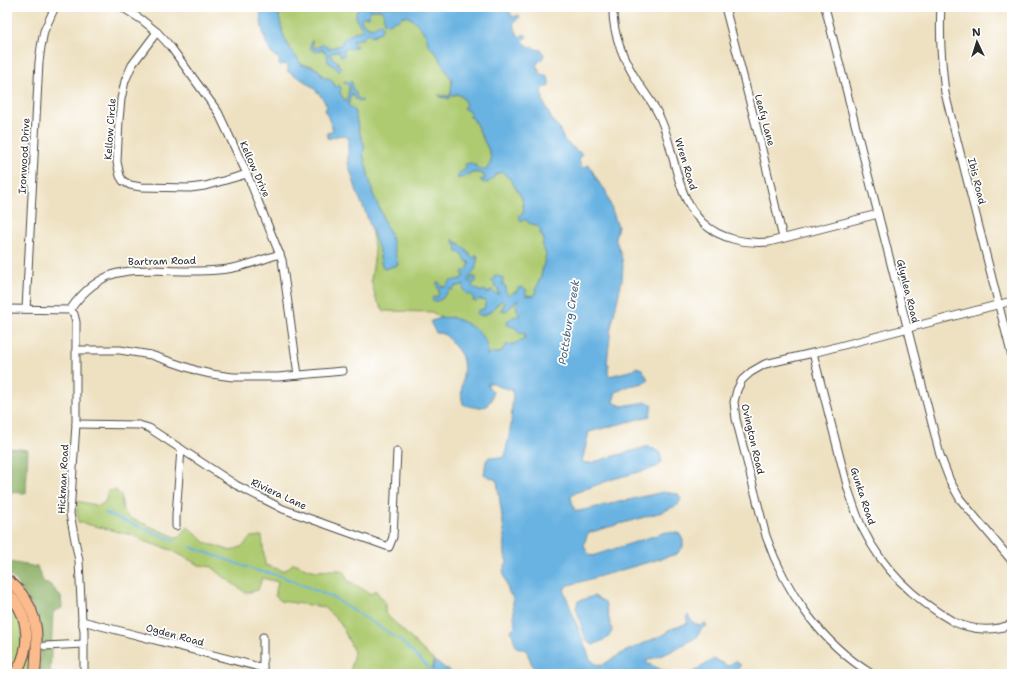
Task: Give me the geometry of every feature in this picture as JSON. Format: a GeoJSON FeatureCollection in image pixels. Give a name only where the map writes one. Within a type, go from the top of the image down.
{"type":"FeatureCollection","features":[{"type":"Feature","properties":{"kind":"highway"},"geometry":{"type":"LineString","coordinates":[[7,580],[11,582],[26,599],[34,617],[37,637],[35,674]]}},
{"type":"Feature","properties":{"kind":"highway"},"geometry":{"type":"LineString","coordinates":[[7,593],[16,603],[26,625],[27,640],[24,655],[17,671],[14,674]]}},
{"type":"Feature","properties":{"kind":"street","name":"Ironwood Drive"},"geometry":{"type":"LineString","coordinates":[[26,309],[39,62],[44,31],[55,7]]}},
{"type":"Feature","properties":{"kind":"street","name":"Kellow Drive"},"geometry":{"type":"LineString","coordinates":[[122,7],[157,32],[170,46],[218,112],[247,174],[280,254],[298,375]]}},
{"type":"Feature","properties":{"kind":"street","name":"Wren Road"},"geometry":{"type":"LineString","coordinates":[[613,7],[614,25],[620,47],[631,72],[661,118],[680,186],[694,213],[704,224],[716,232],[734,240],[746,242],[769,242],[878,214]]}},
{"type":"Feature","properties":{"kind":"street","name":"Leafy Lane"},"geometry":{"type":"LineString","coordinates":[[725,7],[760,141],[783,238]]}},
{"type":"Feature","properties":{"kind":"street","name":"Glynlea Road"},"geometry":{"type":"LineString","coordinates":[[825,7],[940,455],[956,493],[1012,561]]}},
{"type":"Feature","properties":{"kind":"street","name":"Ibis Road"},"geometry":{"type":"LineString","coordinates":[[941,7],[941,48],[945,93],[1012,356]]}},
{"type":"Feature","properties":{"kind":"street","name":"Kellow Circle"},"geometry":{"type":"LineString","coordinates":[[157,32],[132,65],[125,81],[121,99],[118,127],[117,162],[120,176],[123,181],[130,185],[141,187],[190,188],[205,186],[247,174]]}},
{"type":"Feature","properties":{"kind":"street","name":"Bartram Road"},"geometry":{"type":"LineString","coordinates":[[70,310],[86,291],[108,276],[122,272],[136,270],[219,270],[233,268],[280,254]]}},
{"type":"Feature","properties":{"kind":"street","name":"Ovington Road"},"geometry":{"type":"LineString","coordinates":[[872,674],[858,665],[839,649],[820,630],[802,607],[781,572],[766,536],[736,419],[734,402],[737,390],[742,380],[764,364],[813,353],[1012,301]]}},
{"type":"Feature","properties":{"kind":"street"},"geometry":{"type":"LineString","coordinates":[[7,309],[70,310]]}},
{"type":"Feature","properties":{"kind":"street","name":"Hickman Road"},"geometry":{"type":"LineString","coordinates":[[70,310],[74,314],[76,322],[76,424],[70,514],[79,561],[82,621],[84,630],[84,674]]}},
{"type":"Feature","properties":{"kind":"street"},"geometry":{"type":"LineString","coordinates":[[76,350],[120,350],[143,353],[198,371],[233,378],[278,377],[343,371]]}},
{"type":"Feature","properties":{"kind":"street","name":"Gunka Road"},"geometry":{"type":"LineString","coordinates":[[813,353],[855,511],[863,529],[889,571],[911,592],[946,618],[954,622],[980,629],[998,628],[1012,624]]}},
{"type":"Feature","properties":{"kind":"street","name":"Riviera Lane"},"geometry":{"type":"LineString","coordinates":[[76,424],[139,425],[149,428],[236,485],[283,509],[389,547],[393,537],[397,451]]}},
{"type":"Feature","properties":{"kind":"street"},"geometry":{"type":"LineString","coordinates":[[176,526],[181,449]]}},
{"type":"Feature","properties":{"kind":"street","name":"Ogden Road"},"geometry":{"type":"LineString","coordinates":[[82,621],[263,671]]}},
{"type":"Feature","properties":{"kind":"street"},"geometry":{"type":"LineString","coordinates":[[263,637],[263,671]]}},
{"type":"Feature","properties":{"kind":"street"},"geometry":{"type":"LineString","coordinates":[[44,646],[84,644]]}},
{"type":"Feature","properties":{"kind":"green space"},"geometry":{"type":"Polygon","coordinates":[[[277,7],[356,7],[358,11],[356,19],[363,30],[343,40],[341,45],[328,49],[326,45],[316,48],[313,47],[312,41],[310,46],[312,50],[323,49],[327,54],[328,62],[338,71],[338,62],[330,56],[330,54],[353,46],[354,40],[362,39],[368,33],[373,36],[377,33],[373,28],[364,24],[361,19],[370,10],[378,10],[383,12],[393,20],[404,16],[408,17],[421,28],[428,40],[428,45],[435,51],[452,79],[451,93],[449,96],[442,96],[441,98],[458,94],[463,98],[490,153],[491,162],[486,170],[475,168],[469,169],[459,173],[460,177],[471,173],[483,174],[485,179],[481,182],[492,180],[496,174],[502,172],[510,179],[522,198],[524,212],[519,217],[536,225],[541,230],[540,233],[544,239],[542,246],[546,254],[541,276],[534,296],[517,292],[509,295],[505,291],[503,285],[495,279],[495,283],[500,294],[482,292],[472,287],[471,281],[469,282],[468,280],[475,270],[478,256],[471,258],[470,254],[459,243],[456,244],[466,261],[469,262],[469,268],[462,272],[464,276],[454,283],[443,287],[437,285],[439,291],[438,297],[434,297],[442,299],[451,288],[465,285],[474,298],[473,301],[478,299],[486,301],[484,309],[482,310],[484,315],[492,311],[497,304],[503,300],[505,302],[503,307],[518,300],[517,309],[520,316],[516,328],[519,333],[526,334],[525,338],[514,344],[506,345],[500,353],[491,353],[486,355],[453,317],[441,318],[432,312],[384,311],[376,299],[371,280],[375,253],[371,228],[384,269],[398,265],[389,230],[385,225],[373,194],[363,153],[365,147],[359,131],[354,109],[348,106],[351,94],[352,93],[357,98],[356,93],[351,88],[352,82],[343,82],[349,85],[346,102],[336,87],[323,77],[319,70],[312,66],[302,65],[288,45],[283,34],[277,7]]]}},
{"type":"Feature","properties":{"kind":"green space"},"geometry":{"type":"Polygon","coordinates":[[[7,446],[9,448],[28,450],[26,493],[7,492],[7,446]]]}},
{"type":"Feature","properties":{"kind":"green space"},"geometry":{"type":"Polygon","coordinates":[[[116,490],[121,496],[123,511],[130,518],[178,538],[188,527],[205,542],[231,551],[243,546],[251,537],[262,536],[265,565],[284,571],[294,563],[316,571],[337,570],[345,572],[347,580],[371,594],[375,590],[385,602],[385,613],[434,661],[432,674],[350,674],[354,652],[340,622],[323,607],[281,601],[275,596],[278,582],[262,578],[258,590],[246,593],[212,567],[199,565],[171,550],[143,541],[136,536],[78,522],[77,501],[99,506],[105,502],[108,491],[116,490]]]}},
{"type":"Feature","properties":{"kind":"green space"},"geometry":{"type":"Polygon","coordinates":[[[7,559],[9,562],[37,567],[44,583],[51,585],[61,597],[62,608],[53,612],[50,674],[40,674],[41,630],[38,616],[16,580],[7,574],[7,559]]]}},
{"type":"Feature","properties":{"kind":"green space"},"geometry":{"type":"Polygon","coordinates":[[[7,597],[15,608],[22,628],[21,653],[10,674],[7,674],[7,597]]]}},
{"type":"Feature","properties":{"kind":"green space"},"geometry":{"type":"Polygon","coordinates":[[[29,648],[34,649],[32,674],[18,674],[29,648]]]}},
{"type":"Feature","properties":{"kind":"water"},"geometry":{"type":"Polygon","coordinates":[[[260,7],[277,7],[283,34],[288,45],[302,65],[315,68],[323,77],[331,79],[336,87],[339,85],[341,88],[340,93],[346,102],[349,85],[343,82],[352,82],[352,88],[356,93],[357,98],[362,100],[362,102],[355,99],[352,93],[348,105],[354,109],[359,131],[365,147],[363,153],[373,194],[385,225],[389,230],[398,265],[384,269],[381,263],[379,250],[358,195],[348,163],[348,137],[341,135],[328,139],[327,133],[333,130],[325,110],[327,106],[315,89],[305,81],[287,71],[289,68],[284,64],[280,65],[278,63],[280,60],[269,50],[262,25],[260,7]]]}},
{"type":"Feature","properties":{"kind":"water","name":"Pottsburg Creek"},"geometry":{"type":"Polygon","coordinates":[[[356,7],[508,7],[512,17],[519,15],[520,17],[513,24],[519,37],[525,34],[527,37],[522,40],[530,47],[541,50],[544,54],[543,58],[536,65],[541,74],[546,75],[549,80],[549,86],[542,89],[543,101],[553,122],[558,126],[564,140],[582,154],[579,158],[581,168],[589,165],[601,186],[605,189],[618,227],[615,238],[621,254],[623,265],[622,280],[611,328],[607,363],[609,364],[608,371],[609,376],[634,370],[637,367],[642,369],[648,379],[645,383],[629,386],[616,392],[613,402],[622,406],[646,402],[652,404],[650,416],[589,432],[582,462],[590,463],[649,446],[660,453],[662,462],[657,467],[613,479],[572,494],[571,498],[575,511],[663,492],[678,494],[681,499],[678,505],[662,512],[588,533],[584,544],[587,553],[592,556],[666,532],[679,533],[683,540],[683,547],[677,554],[566,586],[564,591],[590,659],[596,664],[602,665],[624,652],[667,633],[668,630],[688,623],[686,617],[688,615],[693,623],[700,626],[705,623],[707,626],[701,629],[697,637],[670,652],[646,661],[647,663],[671,674],[536,674],[526,650],[516,647],[511,630],[515,626],[512,595],[510,595],[507,587],[503,570],[507,562],[497,481],[484,474],[486,461],[489,457],[501,458],[505,456],[511,425],[512,390],[497,386],[494,383],[488,383],[488,386],[493,392],[491,401],[487,406],[475,407],[463,404],[461,392],[464,369],[462,357],[446,336],[436,333],[431,321],[448,317],[463,322],[474,328],[483,337],[487,347],[487,355],[491,353],[500,353],[506,345],[514,344],[525,338],[526,334],[519,333],[516,328],[507,325],[507,321],[515,316],[520,316],[516,306],[519,301],[518,300],[506,311],[500,310],[505,302],[503,300],[497,304],[492,311],[482,316],[476,313],[479,310],[484,309],[486,301],[479,299],[476,302],[473,301],[474,298],[470,294],[467,295],[463,290],[464,285],[455,286],[453,290],[450,289],[438,301],[433,301],[432,298],[438,297],[439,291],[437,282],[439,282],[442,287],[445,287],[450,281],[461,279],[464,276],[462,272],[469,268],[467,267],[470,264],[469,262],[466,261],[461,253],[457,252],[456,244],[453,242],[453,239],[465,248],[471,257],[475,258],[476,255],[478,256],[475,270],[468,280],[469,282],[471,281],[472,277],[476,277],[476,282],[472,284],[473,287],[481,292],[484,290],[486,293],[489,293],[490,290],[492,290],[494,293],[499,294],[498,289],[494,287],[495,283],[491,281],[495,279],[494,276],[497,276],[503,278],[503,285],[506,286],[505,291],[509,295],[517,292],[518,288],[522,287],[527,290],[525,295],[534,296],[541,276],[546,254],[542,246],[544,239],[540,233],[541,230],[536,225],[528,223],[525,219],[521,221],[519,216],[524,212],[522,198],[510,179],[502,172],[496,174],[487,183],[480,180],[485,179],[483,174],[476,172],[466,175],[463,178],[457,178],[459,173],[466,169],[465,164],[475,164],[476,167],[486,170],[491,162],[490,153],[473,118],[470,117],[468,110],[465,110],[464,108],[466,105],[463,98],[458,94],[452,95],[448,99],[438,95],[449,96],[451,93],[452,79],[435,51],[428,45],[425,35],[414,21],[405,16],[399,21],[393,20],[392,23],[385,23],[383,11],[370,10],[369,17],[363,17],[361,19],[363,23],[373,28],[381,23],[383,26],[381,32],[371,36],[368,33],[362,39],[354,40],[353,46],[357,46],[354,48],[343,49],[344,56],[340,56],[339,51],[330,54],[330,56],[338,62],[337,64],[341,67],[339,72],[328,62],[327,54],[323,49],[316,52],[312,50],[310,46],[312,40],[313,47],[316,48],[324,44],[328,49],[341,45],[343,40],[354,32],[363,30],[356,19],[356,12],[358,11],[356,7]]]}},
{"type":"Feature","properties":{"kind":"water"},"geometry":{"type":"Polygon","coordinates":[[[594,596],[605,602],[612,631],[608,638],[593,645],[586,641],[576,608],[578,601],[594,596]]]}},
{"type":"Feature","properties":{"kind":"water"},"geometry":{"type":"Polygon","coordinates":[[[714,659],[728,666],[735,661],[741,665],[732,674],[690,674],[714,659]]]}},
{"type":"Feature","properties":{"kind":"water"},"geometry":{"type":"Polygon","coordinates":[[[434,661],[453,673],[453,674],[432,674],[434,661]]]}},
{"type":"Feature","properties":{"kind":"waterway"},"geometry":{"type":"LineString","coordinates":[[105,513],[175,541]]}},
{"type":"Feature","properties":{"kind":"waterway"},"geometry":{"type":"LineString","coordinates":[[191,547],[258,571],[278,575],[334,598],[400,640],[433,672]]}}]}
